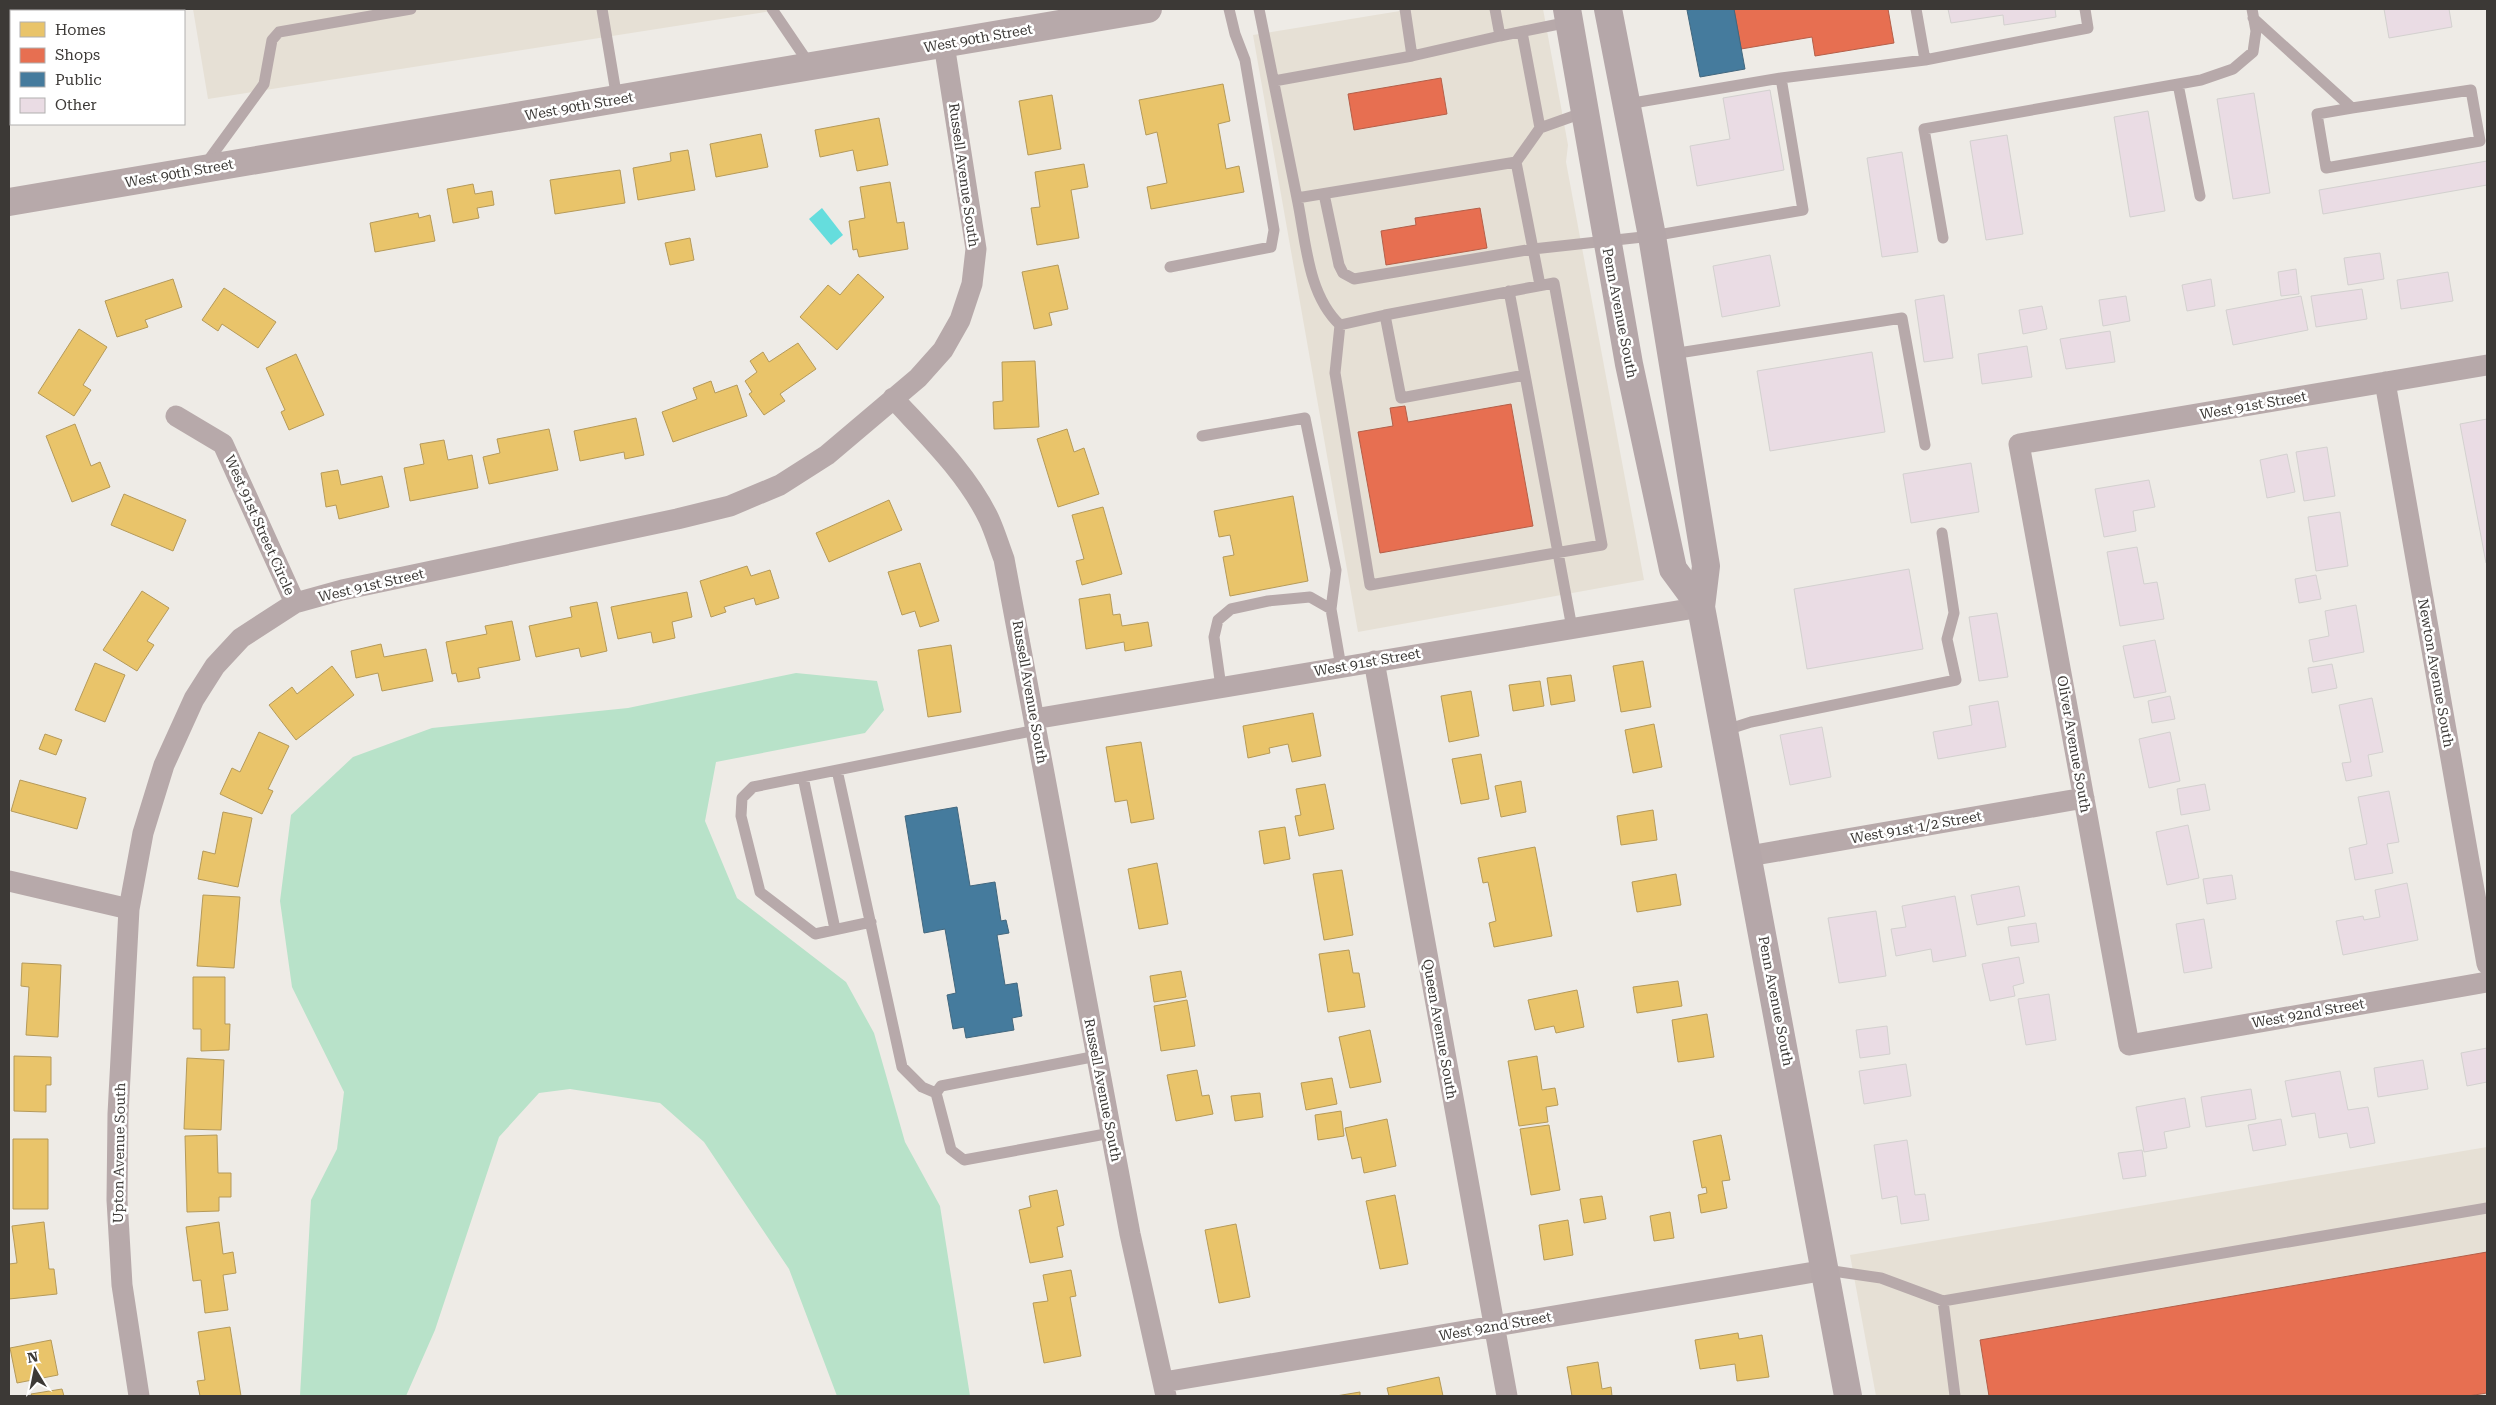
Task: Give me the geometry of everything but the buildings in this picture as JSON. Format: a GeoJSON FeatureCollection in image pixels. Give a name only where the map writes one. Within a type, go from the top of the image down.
{"type":"FeatureCollection","features":[{"type":"Feature","properties":{"kind":"main road","name":"Penn Avenue South"},"geometry":{"type":"LineString","coordinates":[[1608,9],[1652,236],[1706,566],[1701,607],[1726,730],[1848,1396]]}},
{"type":"Feature","properties":{"kind":"main road","name":"Penn Avenue South"},"geometry":{"type":"LineString","coordinates":[[1568,15],[1629,364],[1673,569],[1701,607]]}},
{"type":"Feature","properties":{"kind":"street","name":"West 90th Street"},"geometry":{"type":"LineString","coordinates":[[9,202],[1148,9]]}},
{"type":"Feature","properties":{"kind":"street","name":"Russell Avenue South"},"geometry":{"type":"LineString","coordinates":[[944,44],[976,249],[972,284],[960,320],[943,350],[918,378],[893,398],[939,448],[966,482],[989,518],[1004,559],[1130,1234],[1165,1389]]}},
{"type":"Feature","properties":{"kind":"street","name":"West 91st Street"},"geometry":{"type":"LineString","coordinates":[[2019,444],[2487,365]]}},
{"type":"Feature","properties":{"kind":"street","name":"Newton Avenue South"},"geometry":{"type":"LineString","coordinates":[[2385,382],[2487,964]]}},
{"type":"Feature","properties":{"kind":"street","name":"West 91st Street"},"geometry":{"type":"LineString","coordinates":[[129,909],[146,824],[164,765],[194,699],[215,666],[241,638],[295,603],[342,590],[677,520],[730,506],[780,485],[827,455],[893,398]]}},
{"type":"Feature","properties":{"kind":"street","name":"West 91st Street Circle"},"geometry":{"type":"LineString","coordinates":[[176,416],[223,444],[295,603]]}},
{"type":"Feature","properties":{"kind":"street","name":"Oliver Avenue South"},"geometry":{"type":"LineString","coordinates":[[2019,444],[2129,1045]]}},
{"type":"Feature","properties":{"kind":"street","name":"West 91st Street"},"geometry":{"type":"LineString","coordinates":[[1035,724],[1221,687],[1701,607]]}},
{"type":"Feature","properties":{"kind":"street","name":"Queen Avenue South"},"geometry":{"type":"LineString","coordinates":[[1374,661],[1507,1396]]}},
{"type":"Feature","properties":{"kind":"street","name":"West 91st 1/2 Street"},"geometry":{"type":"LineString","coordinates":[[1749,856],[2084,798]]}},
{"type":"Feature","properties":{"kind":"street"},"geometry":{"type":"LineString","coordinates":[[9,882],[129,909]]}},
{"type":"Feature","properties":{"kind":"street","name":"Upton Avenue South"},"geometry":{"type":"LineString","coordinates":[[129,909],[118,1114],[117,1200],[122,1285],[139,1396]]}},
{"type":"Feature","properties":{"kind":"street","name":"West 92nd Street"},"geometry":{"type":"LineString","coordinates":[[2129,1045],[2487,982]]}},
{"type":"Feature","properties":{"kind":"street","name":"West 92nd Street"},"geometry":{"type":"LineString","coordinates":[[1165,1389],[1494,1326],[1826,1270]]}},
{"type":"Feature","properties":{"kind":"lane"},"geometry":{"type":"LineString","coordinates":[[202,169],[264,84],[272,40],[278,32],[411,9]]}},
{"type":"Feature","properties":{"kind":"lane"},"geometry":{"type":"LineString","coordinates":[[602,9],[617,99]]}},
{"type":"Feature","properties":{"kind":"lane"},"geometry":{"type":"LineString","coordinates":[[772,9],[811,66]]}},
{"type":"Feature","properties":{"kind":"lane"},"geometry":{"type":"LineString","coordinates":[[1170,267],[1271,247],[1274,230],[1245,60],[1235,34],[1229,9]]}},
{"type":"Feature","properties":{"kind":"lane"},"geometry":{"type":"LineString","coordinates":[[1259,9],[1316,288],[1328,313],[1340,324]]}},
{"type":"Feature","properties":{"kind":"lane"},"geometry":{"type":"LineString","coordinates":[[1405,9],[1412,56]]}},
{"type":"Feature","properties":{"kind":"lane"},"geometry":{"type":"LineString","coordinates":[[1495,9],[1500,36]]}},
{"type":"Feature","properties":{"kind":"lane"},"geometry":{"type":"LineString","coordinates":[[1916,9],[1925,60]]}},
{"type":"Feature","properties":{"kind":"lane"},"geometry":{"type":"LineString","coordinates":[[1626,104],[1781,78],[1925,60],[2088,28],[2085,9]]}},
{"type":"Feature","properties":{"kind":"lane"},"geometry":{"type":"LineString","coordinates":[[1943,238],[1924,129],[2201,80],[2233,69],[2253,52],[2256,31],[2252,13]]}},
{"type":"Feature","properties":{"kind":"lane"},"geometry":{"type":"LineString","coordinates":[[2252,13],[2352,108]]}},
{"type":"Feature","properties":{"kind":"lane"},"geometry":{"type":"LineString","coordinates":[[1274,81],[1412,56],[1522,32],[1568,15]]}},
{"type":"Feature","properties":{"kind":"lane"},"geometry":{"type":"LineString","coordinates":[[1522,32],[1540,128]]}},
{"type":"Feature","properties":{"kind":"lane"},"geometry":{"type":"LineString","coordinates":[[1324,194],[1339,265],[1343,273],[1354,279],[1533,249],[1652,236],[1804,210],[1781,78]]}},
{"type":"Feature","properties":{"kind":"lane"},"geometry":{"type":"LineString","coordinates":[[2178,84],[2200,196]]}},
{"type":"Feature","properties":{"kind":"lane"},"geometry":{"type":"LineString","coordinates":[[2471,90],[2480,142],[2326,168],[2317,114],[2352,108],[2471,90]]}},
{"type":"Feature","properties":{"kind":"lane"},"geometry":{"type":"LineString","coordinates":[[1298,198],[1516,162],[1540,128],[1585,112]]}},
{"type":"Feature","properties":{"kind":"lane"},"geometry":{"type":"LineString","coordinates":[[1516,162],[1540,285]]}},
{"type":"Feature","properties":{"kind":"lane"},"geometry":{"type":"LineString","coordinates":[[1554,282],[1602,545],[1370,585],[1335,373],[1340,324],[1554,282]]}},
{"type":"Feature","properties":{"kind":"lane"},"geometry":{"type":"LineString","coordinates":[[1509,291],[1572,628]]}},
{"type":"Feature","properties":{"kind":"lane"},"geometry":{"type":"LineString","coordinates":[[1385,316],[1401,398],[1525,375]]}},
{"type":"Feature","properties":{"kind":"lane"},"geometry":{"type":"LineString","coordinates":[[1672,354],[1902,318],[1925,445]]}},
{"type":"Feature","properties":{"kind":"lane"},"geometry":{"type":"LineString","coordinates":[[1202,436],[1305,418],[1336,570],[1332,609],[1341,667]]}},
{"type":"Feature","properties":{"kind":"lane"},"geometry":{"type":"LineString","coordinates":[[1726,730],[1751,722],[1956,680],[1947,639],[1954,613],[1942,533]]}},
{"type":"Feature","properties":{"kind":"lane"},"geometry":{"type":"LineString","coordinates":[[1221,687],[1214,637],[1218,620],[1231,610],[1268,601],[1310,597],[1332,609]]}},
{"type":"Feature","properties":{"kind":"lane"},"geometry":{"type":"LineString","coordinates":[[871,922],[815,934],[760,892],[741,816],[742,798],[753,787],[837,770],[1035,724]]}},
{"type":"Feature","properties":{"kind":"lane"},"geometry":{"type":"LineString","coordinates":[[837,770],[902,1067],[922,1087],[936,1092]]}},
{"type":"Feature","properties":{"kind":"lane"},"geometry":{"type":"LineString","coordinates":[[803,777],[835,929]]}},
{"type":"Feature","properties":{"kind":"lane"},"geometry":{"type":"LineString","coordinates":[[936,1092],[941,1086],[1096,1056]]}},
{"type":"Feature","properties":{"kind":"lane"},"geometry":{"type":"LineString","coordinates":[[936,1092],[950,1150],[964,1160],[1111,1133]]}},
{"type":"Feature","properties":{"kind":"lane"},"geometry":{"type":"LineString","coordinates":[[1826,1270],[1881,1278],[1943,1301],[2487,1208]]}},
{"type":"Feature","properties":{"kind":"lane"},"geometry":{"type":"LineString","coordinates":[[1943,1301],[1955,1396]]}},
{"type":"Feature","properties":{"kind":"shaded area"},"geometry":{"type":"Polygon","coordinates":[[[193,9],[772,9],[772,11],[208,99],[193,9]]]}},
{"type":"Feature","properties":{"kind":"shaded area"},"geometry":{"type":"Polygon","coordinates":[[[1412,9],[1543,9],[1568,145],[1566,162],[1644,580],[1358,632],[1253,35],[1412,9]]]}},
{"type":"Feature","properties":{"kind":"shaded area"},"geometry":{"type":"Polygon","coordinates":[[[2487,1147],[2487,1396],[1876,1396],[1850,1255],[2487,1147]]]}},
{"type":"Feature","properties":{"kind":"green space"},"geometry":{"type":"Polygon","coordinates":[[[796,673],[877,681],[884,710],[865,733],[716,762],[705,821],[737,898],[846,982],[874,1033],[905,1142],[940,1206],[970,1396],[837,1396],[789,1269],[704,1142],[660,1103],[570,1089],[539,1093],[499,1137],[435,1330],[406,1396],[300,1396],[311,1200],[337,1149],[344,1092],[292,987],[280,901],[291,815],[353,757],[432,728],[628,708],[796,673]]]}},
{"type":"Feature","properties":{"kind":"water"},"geometry":{"type":"Polygon","coordinates":[[[822,208],[843,235],[831,245],[809,219],[822,208]]]}}]}
